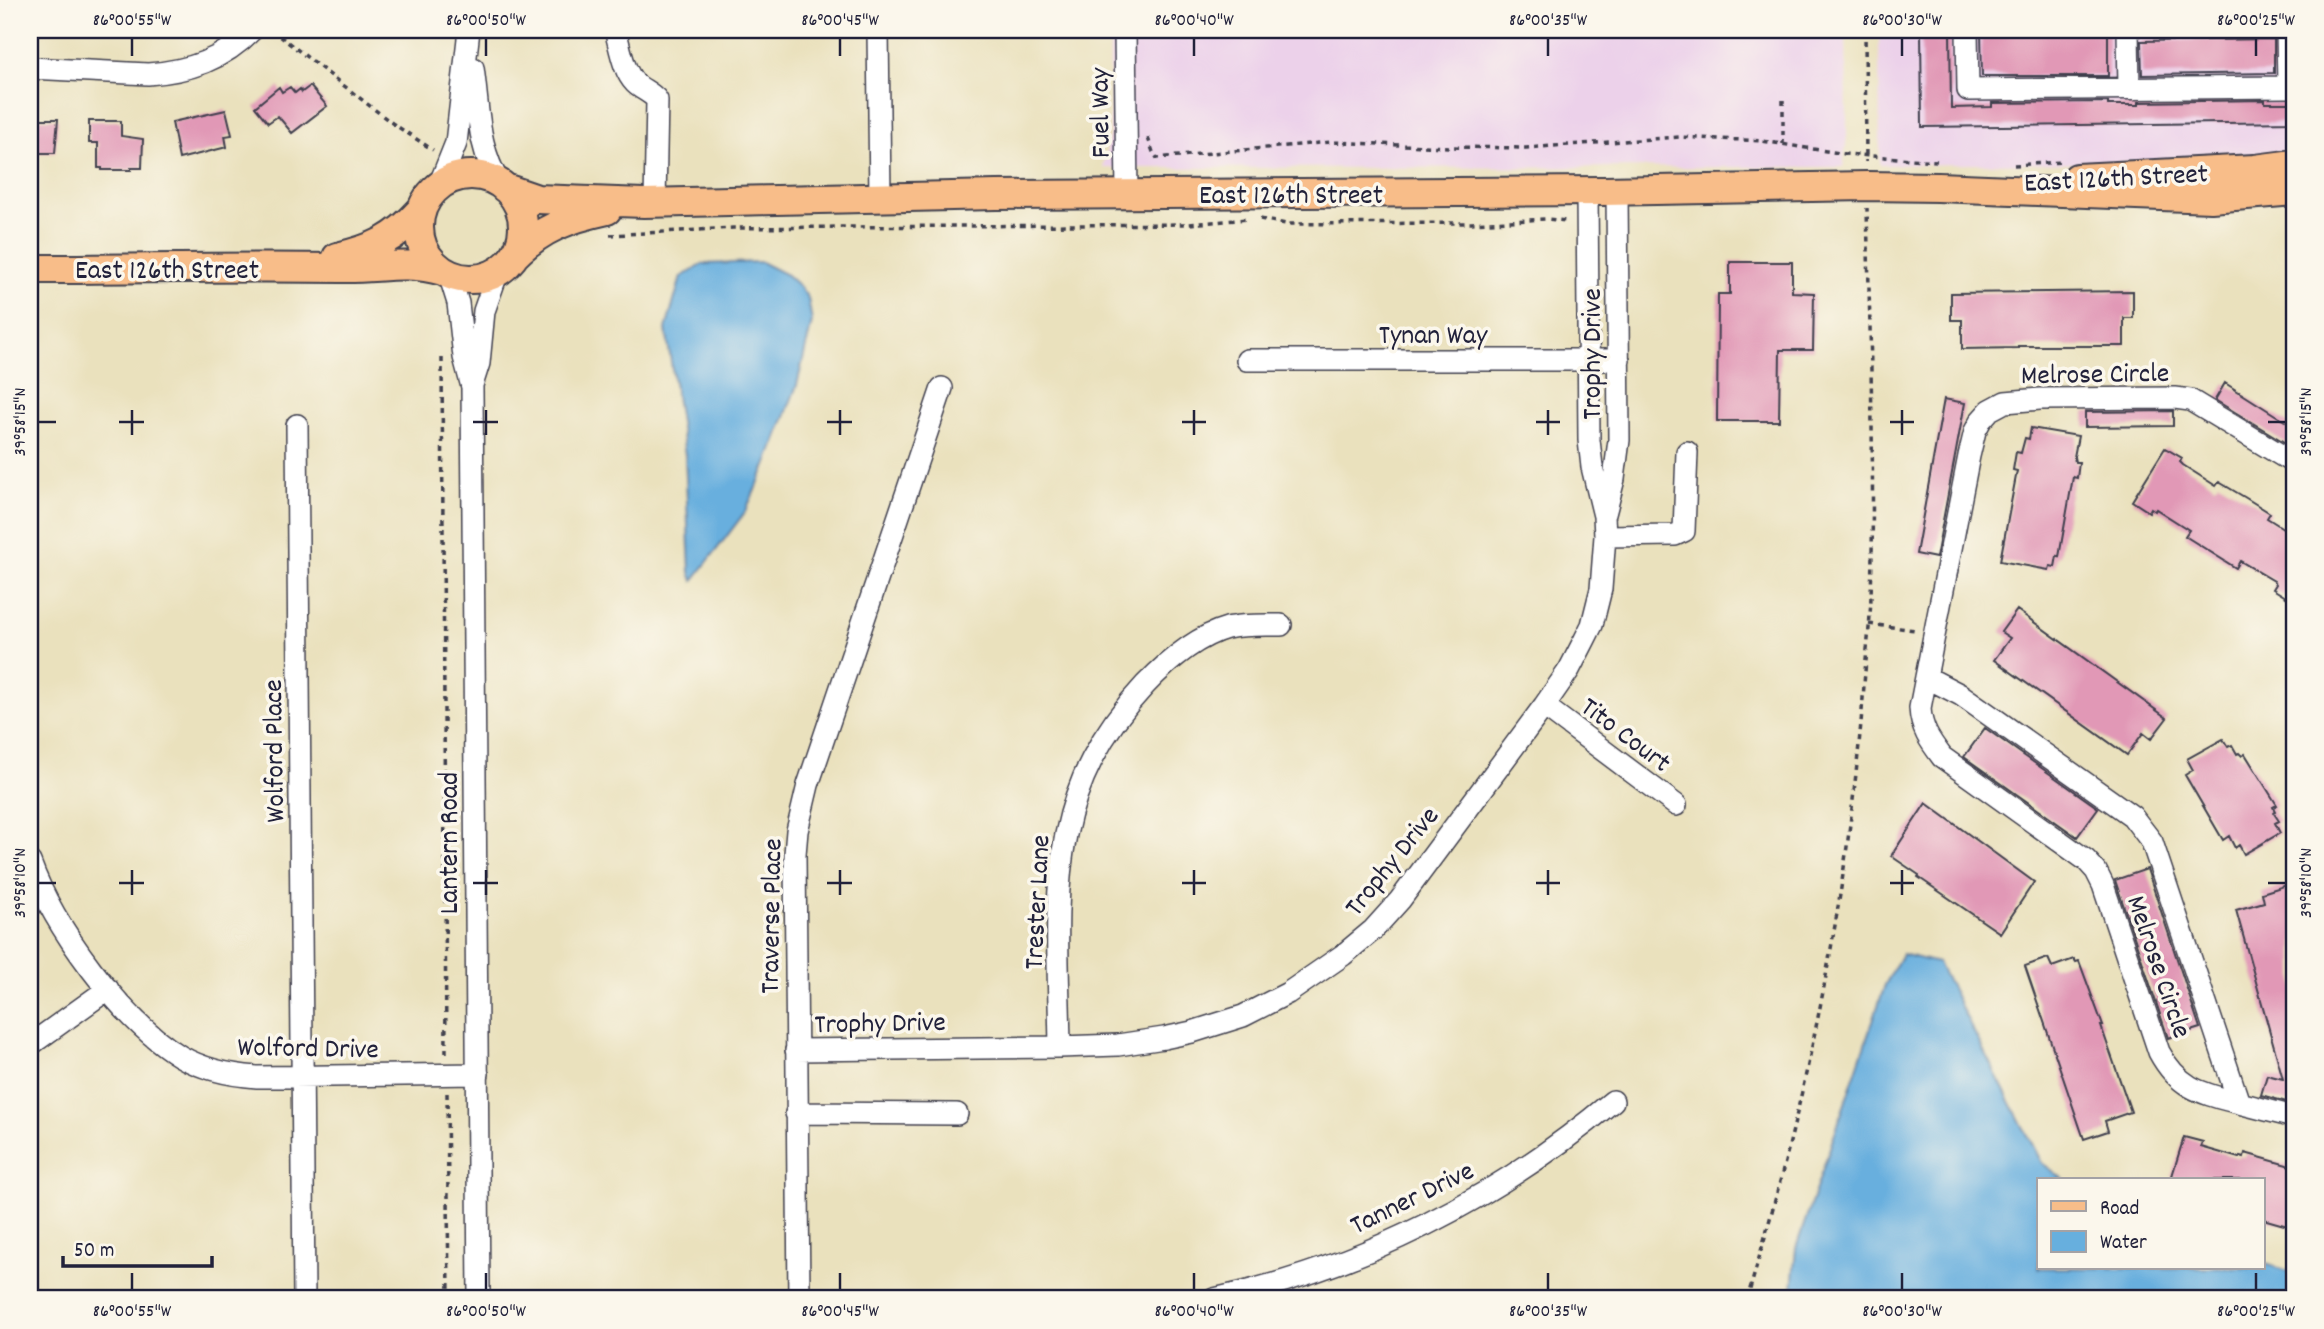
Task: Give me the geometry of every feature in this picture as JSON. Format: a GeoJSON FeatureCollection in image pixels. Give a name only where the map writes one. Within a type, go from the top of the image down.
{"type":"FeatureCollection","features":[{"type":"Feature","properties":{"kind":"main road","name":"East 126th Street"},"geometry":{"type":"LineString","coordinates":[[502,186],[537,199],[649,203],[880,197],[1587,191],[1939,174],[2122,174],[2245,169],[2294,164]]}},
{"type":"Feature","properties":{"kind":"main road","name":"East 126th Street"},"geometry":{"type":"LineString","coordinates":[[1939,174],[2211,198],[2294,191]]}},
{"type":"Feature","properties":{"kind":"main road"},"geometry":{"type":"LineString","coordinates":[[458,176],[487,178],[502,186],[517,204],[522,223],[522,242],[506,263],[488,276],[471,279],[446,273],[423,246],[419,230],[427,201],[445,181],[458,176]]}},
{"type":"Feature","properties":{"kind":"main road","name":"East 126th Street"},"geometry":{"type":"LineString","coordinates":[[304,266],[387,241],[410,222],[427,201]]}},
{"type":"Feature","properties":{"kind":"main road","name":"East 126th Street"},"geometry":{"type":"LineString","coordinates":[[506,263],[536,235],[555,225],[591,213],[649,203]]}},
{"type":"Feature","properties":{"kind":"main road","name":"East 126th Street"},"geometry":{"type":"LineString","coordinates":[[30,269],[304,266],[355,268],[409,264],[423,265],[446,273]]}},
{"type":"Feature","properties":{"kind":"street"},"geometry":{"type":"LineString","coordinates":[[30,68],[148,75],[165,73],[200,66],[221,56],[240,43],[252,30]]}},
{"type":"Feature","properties":{"kind":"street"},"geometry":{"type":"LineString","coordinates":[[615,30],[630,78],[653,94],[657,100],[649,203]]}},
{"type":"Feature","properties":{"kind":"street"},"geometry":{"type":"LineString","coordinates":[[878,30],[880,197]]}},
{"type":"Feature","properties":{"kind":"street","name":"Fuel Way"},"geometry":{"type":"LineString","coordinates":[[1125,30],[1127,195]]}},
{"type":"Feature","properties":{"kind":"street"},"geometry":{"type":"LineString","coordinates":[[1967,30],[1968,90],[2288,87],[2287,30]]}},
{"type":"Feature","properties":{"kind":"street"},"geometry":{"type":"LineString","coordinates":[[2128,30],[2129,88]]}},
{"type":"Feature","properties":{"kind":"street"},"geometry":{"type":"LineString","coordinates":[[468,31],[484,150],[488,164],[502,186]]}},
{"type":"Feature","properties":{"kind":"street"},"geometry":{"type":"LineString","coordinates":[[427,201],[442,178],[456,143],[468,31]]}},
{"type":"Feature","properties":{"kind":"street","name":"Trophy Drive"},"geometry":{"type":"LineString","coordinates":[[796,1050],[1118,1045],[1192,1032],[1243,1016],[1309,980],[1373,930],[1400,900],[1544,706],[1569,670],[1592,625],[1601,589],[1604,526],[1619,440],[1617,190]]}},
{"type":"Feature","properties":{"kind":"street","name":"Trophy Drive"},"geometry":{"type":"LineString","coordinates":[[1587,191],[1589,440],[1604,526]]}},
{"type":"Feature","properties":{"kind":"street","name":"Lantern Road"},"geometry":{"type":"LineString","coordinates":[[472,387],[479,363],[484,311],[506,263]]}},
{"type":"Feature","properties":{"kind":"street","name":"Lantern Road"},"geometry":{"type":"LineString","coordinates":[[446,273],[458,303],[464,357],[472,387],[479,1299]]}},
{"type":"Feature","properties":{"kind":"street","name":"Tynan Way"},"geometry":{"type":"LineString","coordinates":[[1247,360],[1619,360]]}},
{"type":"Feature","properties":{"kind":"street","name":"Traverse Place"},"geometry":{"type":"LineString","coordinates":[[799,1299],[796,1113],[797,831],[808,785],[942,388]]}},
{"type":"Feature","properties":{"kind":"street","name":"Melrose Circle"},"geometry":{"type":"LineString","coordinates":[[2294,463],[2190,400],[2094,398],[2005,402],[1990,411],[1975,431],[1920,708],[1921,722],[1926,734],[1942,757],[2087,860],[2096,871],[2159,1052],[2167,1067],[2186,1086],[2198,1092],[2294,1117]]}},
{"type":"Feature","properties":{"kind":"street","name":"Wolford Place"},"geometry":{"type":"LineString","coordinates":[[297,425],[304,1299]]}},
{"type":"Feature","properties":{"kind":"street"},"geometry":{"type":"LineString","coordinates":[[1604,526],[1675,536],[1684,531],[1687,452]]}},
{"type":"Feature","properties":{"kind":"street","name":"Trester Lane"},"geometry":{"type":"LineString","coordinates":[[1060,1047],[1058,907],[1061,856],[1073,803],[1094,754],[1135,696],[1186,649],[1211,634],[1230,628],[1280,625]]}},
{"type":"Feature","properties":{"kind":"street","name":"Melrose Circle"},"geometry":{"type":"LineString","coordinates":[[1926,677],[1973,704],[2132,816],[2144,830],[2152,842],[2239,1103]]}},
{"type":"Feature","properties":{"kind":"street","name":"Tito Court"},"geometry":{"type":"LineString","coordinates":[[1544,706],[1676,805]]}},
{"type":"Feature","properties":{"kind":"street","name":"Wolford Drive"},"geometry":{"type":"LineString","coordinates":[[30,862],[64,930],[108,989],[160,1042],[203,1067],[241,1076],[478,1074]]}},
{"type":"Feature","properties":{"kind":"street"},"geometry":{"type":"LineString","coordinates":[[30,1045],[108,989]]}},
{"type":"Feature","properties":{"kind":"street","name":"Tanner Drive"},"geometry":{"type":"LineString","coordinates":[[1214,1299],[1265,1287],[1331,1265],[1433,1222],[1503,1181],[1576,1132],[1612,1101]]}},
{"type":"Feature","properties":{"kind":"street"},"geometry":{"type":"LineString","coordinates":[[796,1113],[957,1114]]}},
{"type":"Feature","properties":{"kind":"path"},"geometry":{"type":"LineString","coordinates":[[272,30],[392,122],[440,154]]}},
{"type":"Feature","properties":{"kind":"path"},"geometry":{"type":"LineString","coordinates":[[1865,30],[1866,164]]}},
{"type":"Feature","properties":{"kind":"path"},"geometry":{"type":"LineString","coordinates":[[1783,100],[1783,144]]}},
{"type":"Feature","properties":{"kind":"path"},"geometry":{"type":"LineString","coordinates":[[1148,128],[1150,147],[1157,158],[1331,142],[1526,148],[1679,137],[1783,144],[1866,155],[1939,174]]}},
{"type":"Feature","properties":{"kind":"path"},"geometry":{"type":"LineString","coordinates":[[2014,164],[2069,161]]}},
{"type":"Feature","properties":{"kind":"path"},"geometry":{"type":"LineString","coordinates":[[1747,1299],[1786,1162],[1813,1042],[1840,895],[1860,750],[1869,624],[1872,456],[1867,199]]}},
{"type":"Feature","properties":{"kind":"path"},"geometry":{"type":"LineString","coordinates":[[606,236],[650,231],[733,228],[1189,224],[1259,219],[1286,224],[1472,223],[1546,219],[1587,221]]}},
{"type":"Feature","properties":{"kind":"path"},"geometry":{"type":"LineString","coordinates":[[442,353],[449,1299]]}},
{"type":"Feature","properties":{"kind":"path"},"geometry":{"type":"LineString","coordinates":[[1869,624],[1934,632]]}},
{"type":"Feature","properties":{"kind":"shaded area"},"geometry":{"type":"Polygon","coordinates":[[[1110,30],[1846,30],[1847,135],[1843,167],[1103,168],[1110,132],[1110,30]]]}},
{"type":"Feature","properties":{"kind":"shaded area"},"geometry":{"type":"Polygon","coordinates":[[[1879,30],[2294,30],[2294,161],[1880,165],[1879,30]]]}},
{"type":"Feature","properties":{"kind":"water"},"geometry":{"type":"Polygon","coordinates":[[[761,262],[787,275],[800,287],[808,298],[812,322],[797,385],[745,512],[693,581],[690,572],[685,455],[666,329],[681,277],[703,264],[761,262]]]}},
{"type":"Feature","properties":{"kind":"water"},"geometry":{"type":"Polygon","coordinates":[[[1902,954],[1938,963],[2042,1163],[2062,1178],[2037,1178],[2037,1270],[2264,1270],[2264,1263],[2294,1273],[2294,1299],[1791,1299],[1796,1248],[1885,985],[1902,954]]]}},
{"type":"Feature","properties":{"kind":"building"},"geometry":{"type":"Polygon","coordinates":[[[1921,30],[1950,30],[1951,108],[1992,107],[1992,103],[2108,102],[2108,105],[2139,105],[2139,102],[2265,100],[2265,103],[2294,103],[2294,122],[1922,127],[1921,30]]]}},
{"type":"Feature","properties":{"kind":"building"},"geometry":{"type":"Polygon","coordinates":[[[1981,30],[2108,30],[2108,76],[1982,76],[1981,30]]]}},
{"type":"Feature","properties":{"kind":"building"},"geometry":{"type":"Polygon","coordinates":[[[2274,39],[2274,73],[2142,75],[2141,41],[2274,39]]]}},
{"type":"Feature","properties":{"kind":"building"},"geometry":{"type":"Polygon","coordinates":[[[310,86],[327,106],[292,133],[278,116],[268,123],[255,107],[279,87],[282,92],[290,87],[295,93],[310,86]]]}},
{"type":"Feature","properties":{"kind":"building"},"geometry":{"type":"Polygon","coordinates":[[[226,110],[232,135],[225,136],[227,147],[179,159],[172,122],[226,110]]]}},
{"type":"Feature","properties":{"kind":"building"},"geometry":{"type":"Polygon","coordinates":[[[35,119],[58,119],[55,153],[30,153],[30,122],[35,122],[35,119]]]}},
{"type":"Feature","properties":{"kind":"building"},"geometry":{"type":"Polygon","coordinates":[[[89,121],[121,121],[121,136],[143,139],[142,168],[98,168],[98,143],[89,143],[89,121]]]}},
{"type":"Feature","properties":{"kind":"building"},"geometry":{"type":"Polygon","coordinates":[[[1730,262],[1792,262],[1792,292],[1814,293],[1813,350],[1780,350],[1779,421],[1717,421],[1718,294],[1730,294],[1730,262]]]}},
{"type":"Feature","properties":{"kind":"building"},"geometry":{"type":"Polygon","coordinates":[[[2133,291],[2133,318],[2124,318],[2124,346],[1962,349],[1962,320],[1951,320],[1951,293],[2133,291]]]}},
{"type":"Feature","properties":{"kind":"building"},"geometry":{"type":"Polygon","coordinates":[[[2225,383],[2294,427],[2294,448],[2215,400],[2225,383]]]}},
{"type":"Feature","properties":{"kind":"building"},"geometry":{"type":"Polygon","coordinates":[[[1944,399],[1965,403],[1936,558],[1916,554],[1944,399]]]}},
{"type":"Feature","properties":{"kind":"building"},"geometry":{"type":"Polygon","coordinates":[[[2173,411],[2173,426],[2085,427],[2085,412],[2173,411]]]}},
{"type":"Feature","properties":{"kind":"building"},"geometry":{"type":"Polygon","coordinates":[[[2031,428],[2078,436],[2074,457],[2075,462],[2079,462],[2077,478],[2073,477],[2059,557],[2057,556],[2055,567],[2050,566],[2049,570],[2000,561],[2017,471],[2013,470],[2016,452],[2021,453],[2025,438],[2029,439],[2031,428]]]}},
{"type":"Feature","properties":{"kind":"building"},"geometry":{"type":"Polygon","coordinates":[[[2165,448],[2182,458],[2180,462],[2183,465],[2216,486],[2219,482],[2270,513],[2267,518],[2294,535],[2294,602],[2273,589],[2276,584],[2274,581],[2240,561],[2236,568],[2185,536],[2189,530],[2156,509],[2155,511],[2151,508],[2149,512],[2132,501],[2165,448]]]}},
{"type":"Feature","properties":{"kind":"building"},"geometry":{"type":"Polygon","coordinates":[[[2017,610],[2167,718],[2151,739],[2143,733],[2127,755],[1994,660],[2010,638],[2001,632],[2017,610]]]}},
{"type":"Feature","properties":{"kind":"building"},"geometry":{"type":"Polygon","coordinates":[[[1985,728],[2098,808],[2077,837],[1964,757],[1985,728]]]}},
{"type":"Feature","properties":{"kind":"building"},"geometry":{"type":"Polygon","coordinates":[[[2223,739],[2228,747],[2232,745],[2237,754],[2245,754],[2277,805],[2273,807],[2273,812],[2279,821],[2275,823],[2280,833],[2244,854],[2239,845],[2235,848],[2229,836],[2223,840],[2185,775],[2193,770],[2187,759],[2223,739]]]}},
{"type":"Feature","properties":{"kind":"building"},"geometry":{"type":"Polygon","coordinates":[[[1926,803],[2034,882],[2000,933],[1891,856],[1926,803]]]}},
{"type":"Feature","properties":{"kind":"building"},"geometry":{"type":"Polygon","coordinates":[[[2147,869],[2200,1028],[2168,1038],[2115,880],[2147,869]]]}},
{"type":"Feature","properties":{"kind":"building"},"geometry":{"type":"Polygon","coordinates":[[[2287,885],[2294,913],[2294,1104],[2261,1095],[2267,1075],[2283,1079],[2236,910],[2264,902],[2262,893],[2287,885]]]}},
{"type":"Feature","properties":{"kind":"building"},"geometry":{"type":"Polygon","coordinates":[[[2048,958],[2052,967],[2074,959],[2079,961],[2131,1112],[2105,1121],[2108,1131],[2084,1139],[2025,966],[2048,958]]]}},
{"type":"Feature","properties":{"kind":"building"},"geometry":{"type":"Polygon","coordinates":[[[2184,1137],[2203,1142],[2201,1147],[2239,1158],[2244,1157],[2245,1153],[2294,1167],[2294,1216],[2291,1227],[2264,1219],[2264,1178],[2172,1176],[2184,1137]]]}}]}
